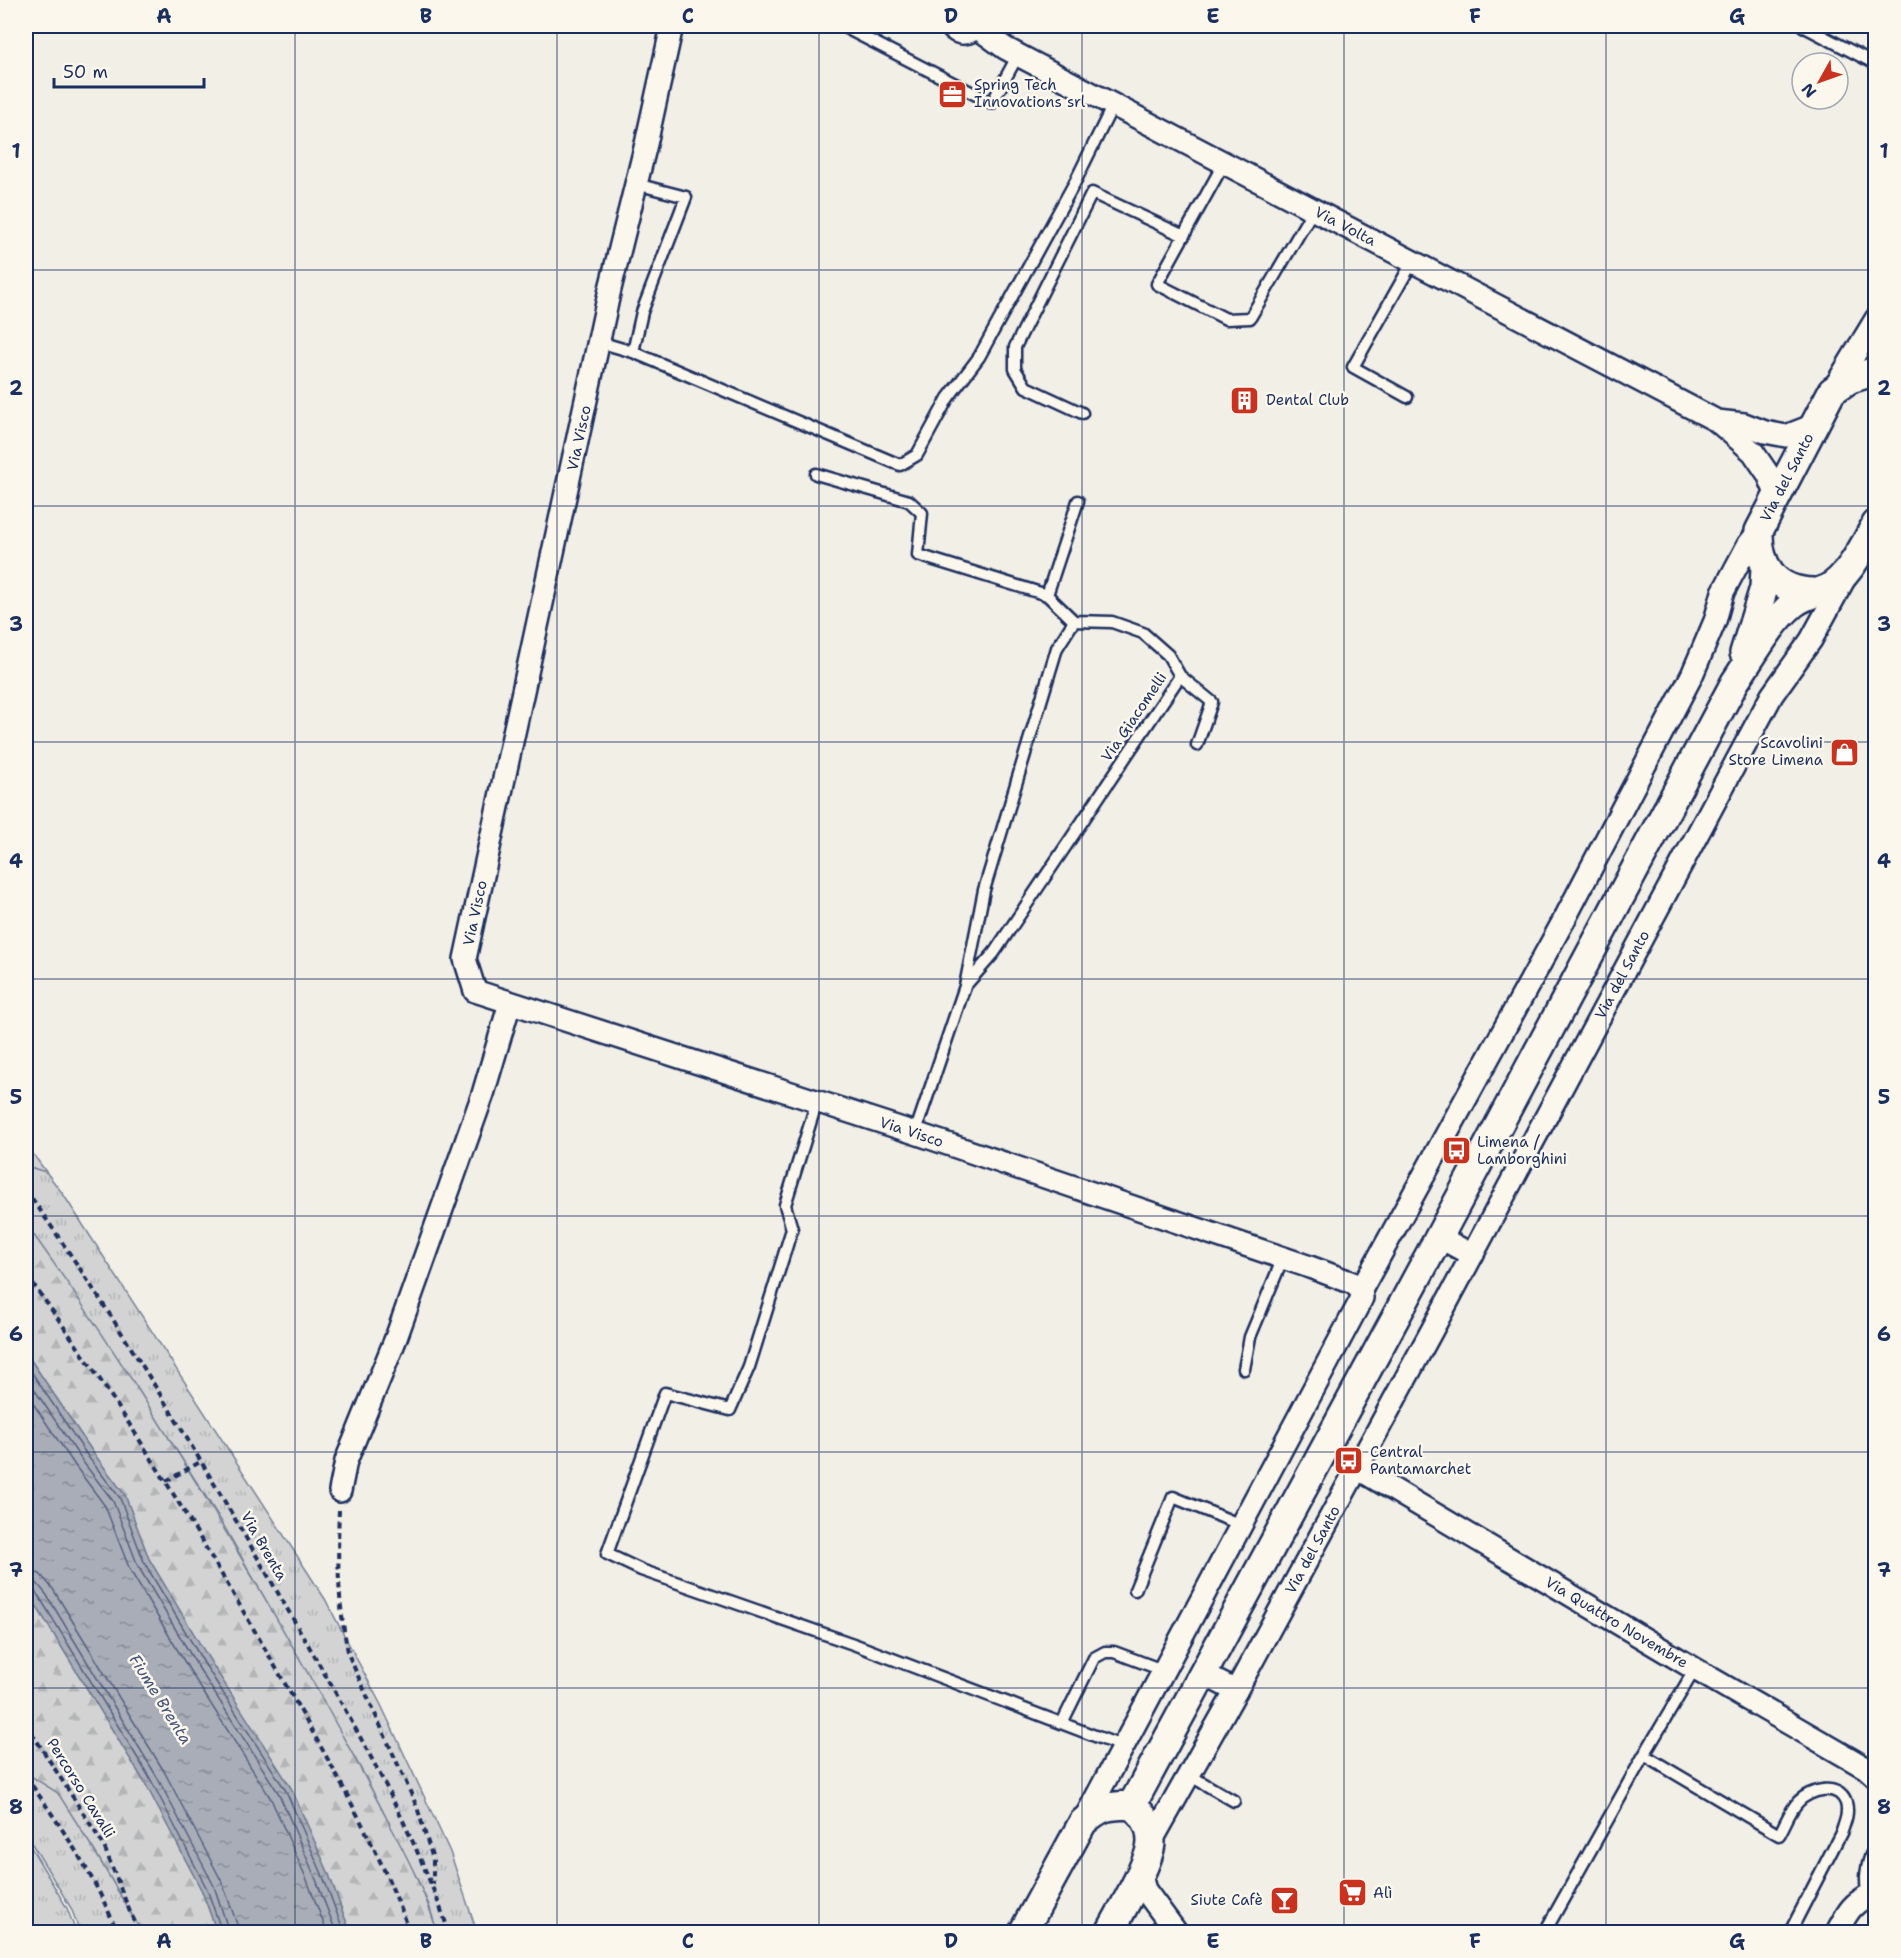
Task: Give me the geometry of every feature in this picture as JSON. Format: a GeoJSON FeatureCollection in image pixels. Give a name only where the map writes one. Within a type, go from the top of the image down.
{"type":"FeatureCollection","features":[{"type":"Feature","properties":{"kind":"street","name":"Via Visco"},"geometry":{"type":"LineString","coordinates":[[672,26],[599,342],[465,959],[475,991],[915,1133],[1283,1258],[1353,1283],[1361,1290]]}},
{"type":"Feature","properties":{"kind":"street","name":"Via Volta"},"geometry":{"type":"LineString","coordinates":[[950,26],[960,33],[972,31],[977,26],[1018,55],[1717,421]]}},
{"type":"Feature","properties":{"kind":"street","name":"Via del Santo"},"geometry":{"type":"LineString","coordinates":[[1735,682],[1764,588],[1765,567],[1758,547],[1758,531],[1814,425],[1875,318]]}},
{"type":"Feature","properties":{"kind":"street"},"geometry":{"type":"LineString","coordinates":[[1833,391],[1850,379],[1875,371]]}},
{"type":"Feature","properties":{"kind":"street"},"geometry":{"type":"LineString","coordinates":[[1717,421],[1744,424],[1765,432],[1786,436],[1814,425]]}},
{"type":"Feature","properties":{"kind":"street"},"geometry":{"type":"LineString","coordinates":[[1717,421],[1753,452],[1768,474],[1777,496]]}},
{"type":"Feature","properties":{"kind":"street"},"geometry":{"type":"LineString","coordinates":[[1023,1932],[1165,1671],[1362,1298],[1361,1290],[1564,920],[1692,675],[1715,621],[1723,592],[1758,531]]}},
{"type":"Feature","properties":{"kind":"street"},"geometry":{"type":"LineString","coordinates":[[1765,567],[1775,580],[1799,592],[1826,589],[1851,566],[1872,534]]}},
{"type":"Feature","properties":{"kind":"street","name":"Via del Santo"},"geometry":{"type":"LineString","coordinates":[[1110,1932],[1148,1856],[1151,1842],[1357,1468],[1772,695],[1811,640],[1851,566]]}},
{"type":"Feature","properties":{"kind":"street"},"geometry":{"type":"LineString","coordinates":[[1132,1805],[1735,682],[1776,622],[1793,604],[1813,592]]}},
{"type":"Feature","properties":{"kind":"street"},"geometry":{"type":"LineString","coordinates":[[340,1491],[346,1461],[396,1338],[483,1094],[510,1003]]}},
{"type":"Feature","properties":{"kind":"street"},"geometry":{"type":"LineString","coordinates":[[1439,1237],[1472,1255]]}},
{"type":"Feature","properties":{"kind":"street","name":"Via Quattro Novembre"},"geometry":{"type":"LineString","coordinates":[[1357,1468],[1695,1670],[1866,1768],[1875,1778]]}},
{"type":"Feature","properties":{"kind":"street"},"geometry":{"type":"LineString","coordinates":[[1203,1674],[1236,1691]]}},
{"type":"Feature","properties":{"kind":"street"},"geometry":{"type":"LineString","coordinates":[[1083,1822],[1099,1809],[1132,1805],[1144,1815],[1151,1842]]}},
{"type":"Feature","properties":{"kind":"street"},"geometry":{"type":"LineString","coordinates":[[1837,1932],[1845,1915],[1856,1902],[1874,1896],[1871,1878],[1875,1857]]}},
{"type":"Feature","properties":{"kind":"street"},"geometry":{"type":"LineString","coordinates":[[1140,1873],[1145,1890],[1176,1932]]}},
{"type":"Feature","properties":{"kind":"lane"},"geometry":{"type":"LineString","coordinates":[[842,26],[992,103],[1018,55]]}},
{"type":"Feature","properties":{"kind":"lane"},"geometry":{"type":"LineString","coordinates":[[1803,26],[1875,64]]}},
{"type":"Feature","properties":{"kind":"lane"},"geometry":{"type":"LineString","coordinates":[[599,342],[633,352],[900,465],[917,455],[948,398],[979,357],[1075,182],[1113,105]]}},
{"type":"Feature","properties":{"kind":"lane"},"geometry":{"type":"LineString","coordinates":[[1224,163],[1157,284],[1226,319],[1250,318],[1313,210]]}},
{"type":"Feature","properties":{"kind":"lane"},"geometry":{"type":"LineString","coordinates":[[633,352],[642,312],[686,197],[636,184]]}},
{"type":"Feature","properties":{"kind":"lane"},"geometry":{"type":"LineString","coordinates":[[1083,413],[1026,387],[1015,369],[1015,347],[1092,193],[1184,236]]}},
{"type":"Feature","properties":{"kind":"lane"},"geometry":{"type":"LineString","coordinates":[[1407,398],[1353,367],[1413,261]]}},
{"type":"Feature","properties":{"kind":"lane"},"geometry":{"type":"LineString","coordinates":[[816,474],[909,501],[922,513],[918,555],[1047,595],[1074,621]]}},
{"type":"Feature","properties":{"kind":"lane"},"geometry":{"type":"LineString","coordinates":[[1047,595],[1078,501]]}},
{"type":"Feature","properties":{"kind":"lane","name":"Via Giacomelli"},"geometry":{"type":"LineString","coordinates":[[915,1133],[965,986],[984,890],[1057,648],[1074,621],[1112,622],[1143,633],[1168,655],[1180,676],[994,953],[965,986]]}},
{"type":"Feature","properties":{"kind":"lane"},"geometry":{"type":"LineString","coordinates":[[1180,676],[1212,702],[1197,745]]}},
{"type":"Feature","properties":{"kind":"lane"},"geometry":{"type":"LineString","coordinates":[[817,1101],[785,1205],[792,1229],[749,1367],[730,1410],[665,1393],[607,1554],[641,1570],[856,1645],[1124,1747]]}},
{"type":"Feature","properties":{"kind":"lane"},"geometry":{"type":"LineString","coordinates":[[1244,1369],[1250,1337],[1283,1258]]}},
{"type":"Feature","properties":{"kind":"lane"},"geometry":{"type":"LineString","coordinates":[[1135,1590],[1173,1497],[1241,1525]]}},
{"type":"Feature","properties":{"kind":"lane"},"geometry":{"type":"LineString","coordinates":[[1062,1723],[1094,1658],[1114,1652],[1165,1671]]}},
{"type":"Feature","properties":{"kind":"lane"},"geometry":{"type":"LineString","coordinates":[[1555,1932],[1547,1928],[1644,1755],[1695,1670]]}},
{"type":"Feature","properties":{"kind":"lane"},"geometry":{"type":"LineString","coordinates":[[1644,1755],[1779,1835],[1797,1802],[1808,1794],[1823,1789],[1834,1790],[1843,1797],[1847,1804],[1847,1815],[1842,1831],[1790,1932]]}},
{"type":"Feature","properties":{"kind":"lane"},"geometry":{"type":"LineString","coordinates":[[1189,1775],[1234,1801]]}},
{"type":"Feature","properties":{"kind":"path","name":"Via Brenta"},"geometry":{"type":"LineString","coordinates":[[26,1190],[80,1269],[200,1462],[316,1658],[383,1781],[433,1885],[449,1932]]}},
{"type":"Feature","properties":{"kind":"path"},"geometry":{"type":"LineString","coordinates":[[26,1275],[120,1410],[166,1481],[325,1752],[371,1839],[410,1932]]}},
{"type":"Feature","properties":{"kind":"path"},"geometry":{"type":"LineString","coordinates":[[166,1481],[200,1462]]}},
{"type":"Feature","properties":{"kind":"path"},"geometry":{"type":"LineString","coordinates":[[340,1491],[337,1560],[349,1656],[417,1807],[433,1859],[433,1885]]}},
{"type":"Feature","properties":{"kind":"path","name":"Percorso Cavalli"},"geometry":{"type":"LineString","coordinates":[[26,1724],[103,1844],[140,1932]]}},
{"type":"Feature","properties":{"kind":"path"},"geometry":{"type":"LineString","coordinates":[[26,1777],[57,1821],[109,1911],[117,1932]]}},
{"type":"Feature","properties":{"kind":"green space"},"geometry":{"type":"Polygon","coordinates":[[[26,1144],[46,1172],[26,1166],[26,1144]]]}},
{"type":"Feature","properties":{"kind":"green space"},"geometry":{"type":"Polygon","coordinates":[[[26,1166],[46,1172],[63,1194],[325,1599],[381,1705],[450,1852],[477,1932],[437,1932],[429,1905],[419,1883],[365,1776],[220,1519],[137,1388],[26,1224],[26,1166]]]}},
{"type":"Feature","properties":{"kind":"green space"},"geometry":{"type":"Polygon","coordinates":[[[26,1224],[105,1338],[179,1454],[250,1573],[363,1773],[422,1889],[437,1932],[350,1932],[328,1872],[291,1788],[209,1660],[149,1559],[125,1495],[94,1454],[26,1353],[26,1224]]]}},
{"type":"Feature","properties":{"kind":"green space"},"geometry":{"type":"Polygon","coordinates":[[[26,1589],[145,1783],[202,1891],[217,1932],[142,1932],[58,1793],[26,1773],[26,1589]]]}},
{"type":"Feature","properties":{"kind":"green space"},"geometry":{"type":"Polygon","coordinates":[[[26,1755],[58,1792],[142,1932],[80,1932],[71,1908],[26,1834],[26,1755]]]}},
{"type":"Feature","properties":{"kind":"green space"},"geometry":{"type":"Polygon","coordinates":[[[26,1839],[67,1908],[76,1932],[26,1932],[26,1839]]]}},
{"type":"Feature","properties":{"kind":"water","name":"Fiume Brenta"},"geometry":{"type":"Polygon","coordinates":[[[26,1353],[94,1454],[125,1495],[149,1559],[291,1788],[328,1872],[350,1932],[217,1932],[202,1891],[145,1783],[26,1589],[26,1353]]]}},
{"type":"Feature","properties":{"kind":"place","name":"Spring Tech Innovations srl"},"geometry":{"type":"Point","coordinates":[953,94]}},
{"type":"Feature","properties":{"kind":"place","name":"Dental Club"},"geometry":{"type":"Point","coordinates":[1245,400]}},
{"type":"Feature","properties":{"kind":"place","name":"Scavolini Store Limena"},"geometry":{"type":"Point","coordinates":[1844,752]}},
{"type":"Feature","properties":{"kind":"place","name":"Limena / Lamborghini"},"geometry":{"type":"Point","coordinates":[1456,1151]}},
{"type":"Feature","properties":{"kind":"place","name":"Central Pantamarchet"},"geometry":{"type":"Point","coordinates":[1349,1461]}},
{"type":"Feature","properties":{"kind":"place","name":"Alì"},"geometry":{"type":"Point","coordinates":[1352,1893]}},
{"type":"Feature","properties":{"kind":"place","name":"Siute Cafè"},"geometry":{"type":"Point","coordinates":[1284,1900]}}]}
